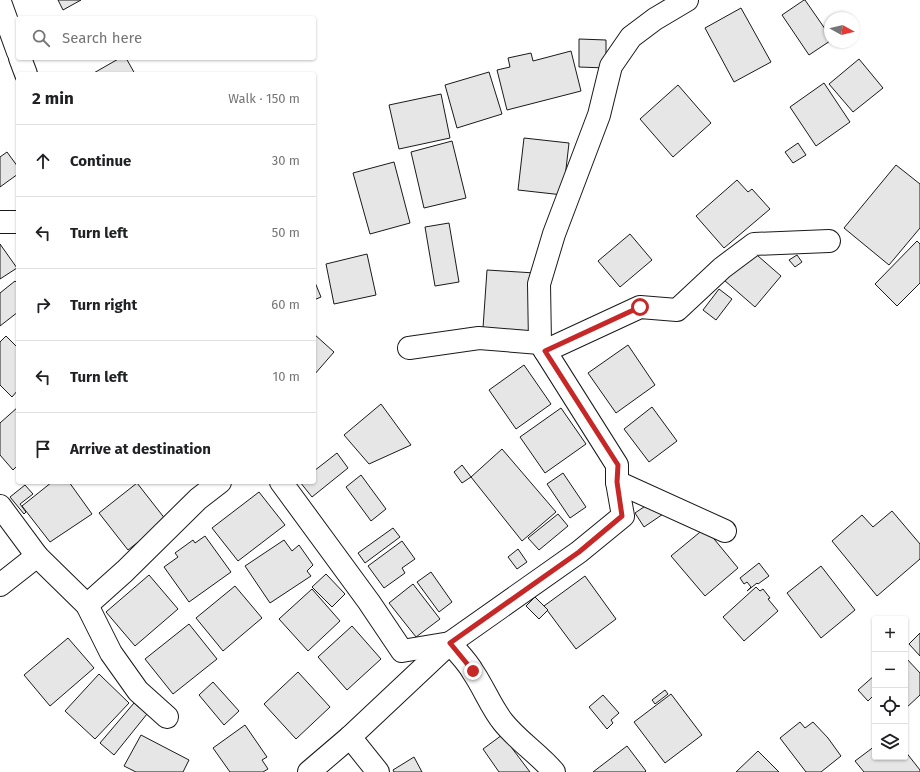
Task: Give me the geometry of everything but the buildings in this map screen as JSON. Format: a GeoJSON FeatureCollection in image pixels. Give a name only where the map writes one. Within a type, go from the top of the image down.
{"type":"FeatureCollection","features":[{"type":"Feature","properties":{"kind":"street"},"geometry":{"type":"LineString","coordinates":[[309,772],[350,737],[450,643],[579,552],[622,516],[617,482],[618,465],[542,347],[540,284],[554,234],[599,115],[611,66],[631,37],[655,19],[687,0]]}},
{"type":"Feature","properties":{"kind":"street"},"geometry":{"type":"LineString","coordinates":[[0,2],[16,46]]}},
{"type":"Feature","properties":{"kind":"street"},"geometry":{"type":"LineString","coordinates":[[21,60],[25,72]]}},
{"type":"Feature","properties":{"kind":"street"},"geometry":{"type":"LineString","coordinates":[[0,222],[16,222]]}},
{"type":"Feature","properties":{"kind":"street"},"geometry":{"type":"LineString","coordinates":[[409,348],[479,338],[542,347],[640,307],[677,310],[722,268],[754,244],[829,241]]}},
{"type":"Feature","properties":{"kind":"street"},"geometry":{"type":"LineString","coordinates":[[617,482],[725,531]]}},
{"type":"Feature","properties":{"kind":"street"},"geometry":{"type":"LineString","coordinates":[[87,605],[125,571],[198,499],[217,484]]}},
{"type":"Feature","properties":{"kind":"street"},"geometry":{"type":"LineString","coordinates":[[282,484],[369,602],[402,651],[450,643]]}},
{"type":"Feature","properties":{"kind":"street"},"geometry":{"type":"LineString","coordinates":[[0,506],[37,556],[87,605],[111,653],[138,690],[167,717]]}},
{"type":"Feature","properties":{"kind":"street"},"geometry":{"type":"LineString","coordinates":[[0,585],[37,556]]}},
{"type":"Feature","properties":{"kind":"street"},"geometry":{"type":"LineString","coordinates":[[450,643],[473,671],[489,701],[503,722],[512,733],[539,756],[554,772]]}},
{"type":"Feature","properties":{"kind":"street"},"geometry":{"type":"LineString","coordinates":[[350,737],[378,772]]}},
{"type":"Feature","properties":{"kind":"route"},"geometry":{"type":"LineString","coordinates":[[473,671],[450,643],[579,552],[622,516],[617,482],[618,465],[545,351],[640,307]]}}]}
